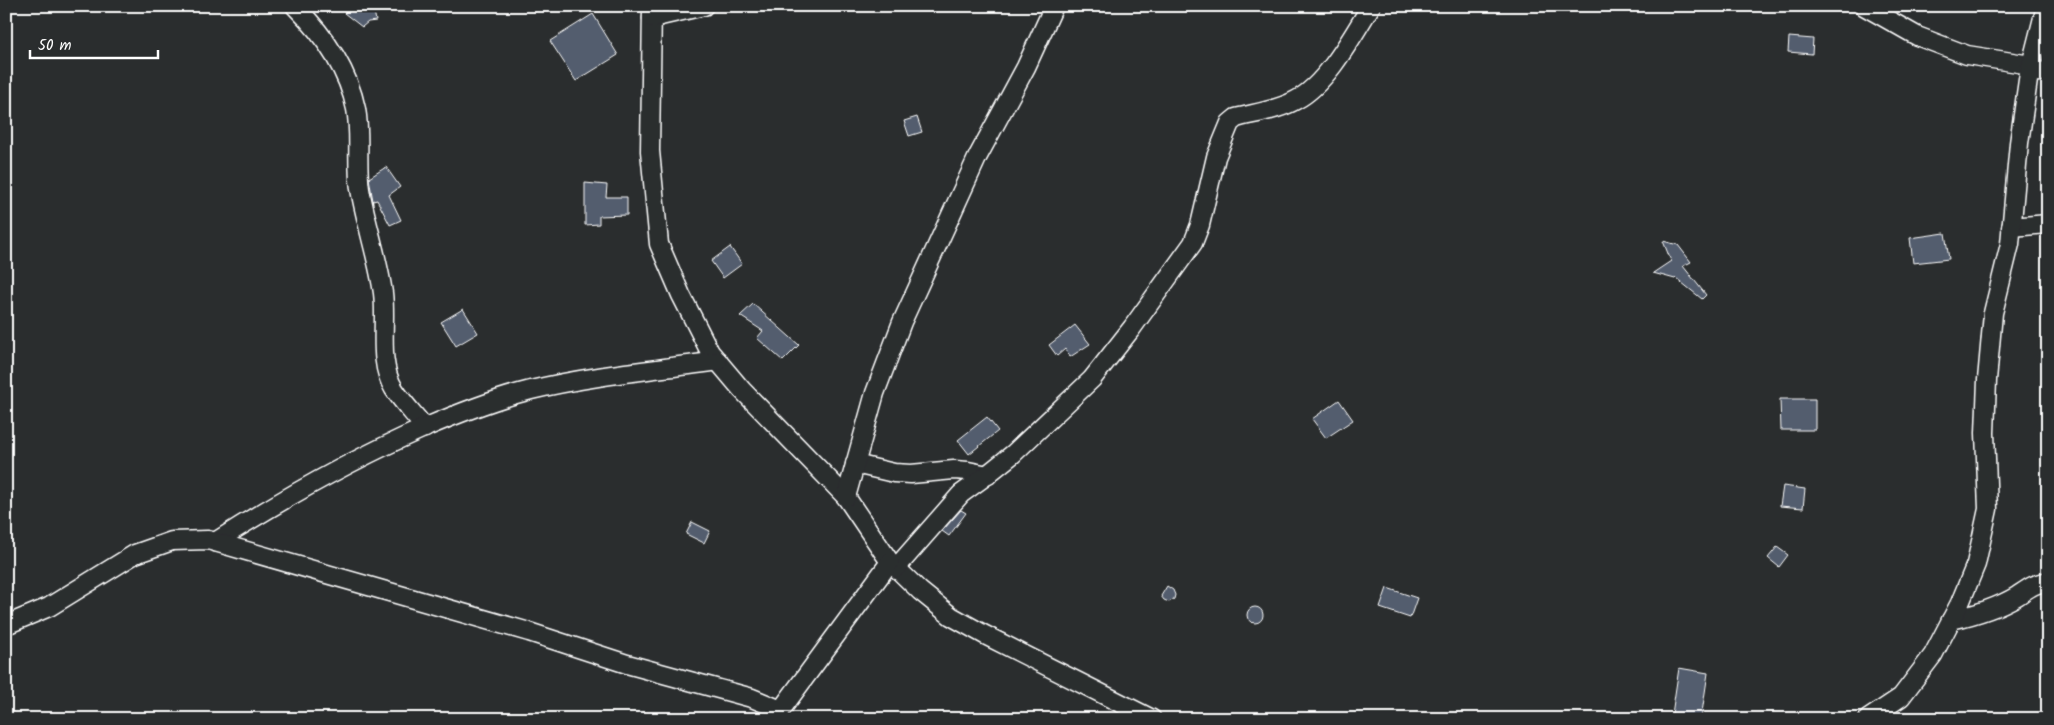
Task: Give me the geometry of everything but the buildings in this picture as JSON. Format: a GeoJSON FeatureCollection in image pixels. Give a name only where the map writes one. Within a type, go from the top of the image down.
{"type":"FeatureCollection","features":[{"type":"Feature","properties":{"kind":"street"},"geometry":{"type":"LineString","coordinates":[[704,6],[652,12],[650,151],[659,244],[681,296],[710,352],[742,390],[846,497],[893,565],[920,591],[951,616],[1024,656],[1152,719]]}},
{"type":"Feature","properties":{"kind":"street"},"geometry":{"type":"LineString","coordinates":[[846,497],[875,393],[902,322],[978,156],[1026,67],[1054,6]]}},
{"type":"Feature","properties":{"kind":"street"},"geometry":{"type":"LineString","coordinates":[[6,625],[49,607],[135,554],[172,541],[208,540],[529,632],[627,664],[752,698],[778,714],[893,565],[961,494],[988,475],[1092,379],[1193,243],[1200,224],[1216,157],[1230,123],[1236,118],[1296,100],[1314,86],[1338,58],[1371,6]]}},
{"type":"Feature","properties":{"kind":"street"},"geometry":{"type":"LineString","coordinates":[[1864,6],[1917,36],[1967,56],[2048,72]]}},
{"type":"Feature","properties":{"kind":"street"},"geometry":{"type":"LineString","coordinates":[[1868,719],[1901,697],[1933,655],[1976,564],[1988,509],[1985,432],[1986,380],[1993,313],[2010,244],[2030,69],[2046,6]]}},
{"type":"Feature","properties":{"kind":"street"},"geometry":{"type":"LineString","coordinates":[[300,8],[332,51],[348,81],[356,110],[358,173],[384,304],[385,364],[394,389],[426,428]]}},
{"type":"Feature","properties":{"kind":"street"},"geometry":{"type":"LineString","coordinates":[[2011,227],[2048,224]]}},
{"type":"Feature","properties":{"kind":"street"},"geometry":{"type":"LineString","coordinates":[[215,542],[277,503],[377,448],[466,410],[529,390],[570,381],[718,361]]}},
{"type":"Feature","properties":{"kind":"street"},"geometry":{"type":"LineString","coordinates":[[855,464],[894,473],[911,474],[954,470],[988,475]]}},
{"type":"Feature","properties":{"kind":"street"},"geometry":{"type":"LineString","coordinates":[[1951,620],[1978,614],[2016,596],[2034,584],[2048,581]]}}]}
